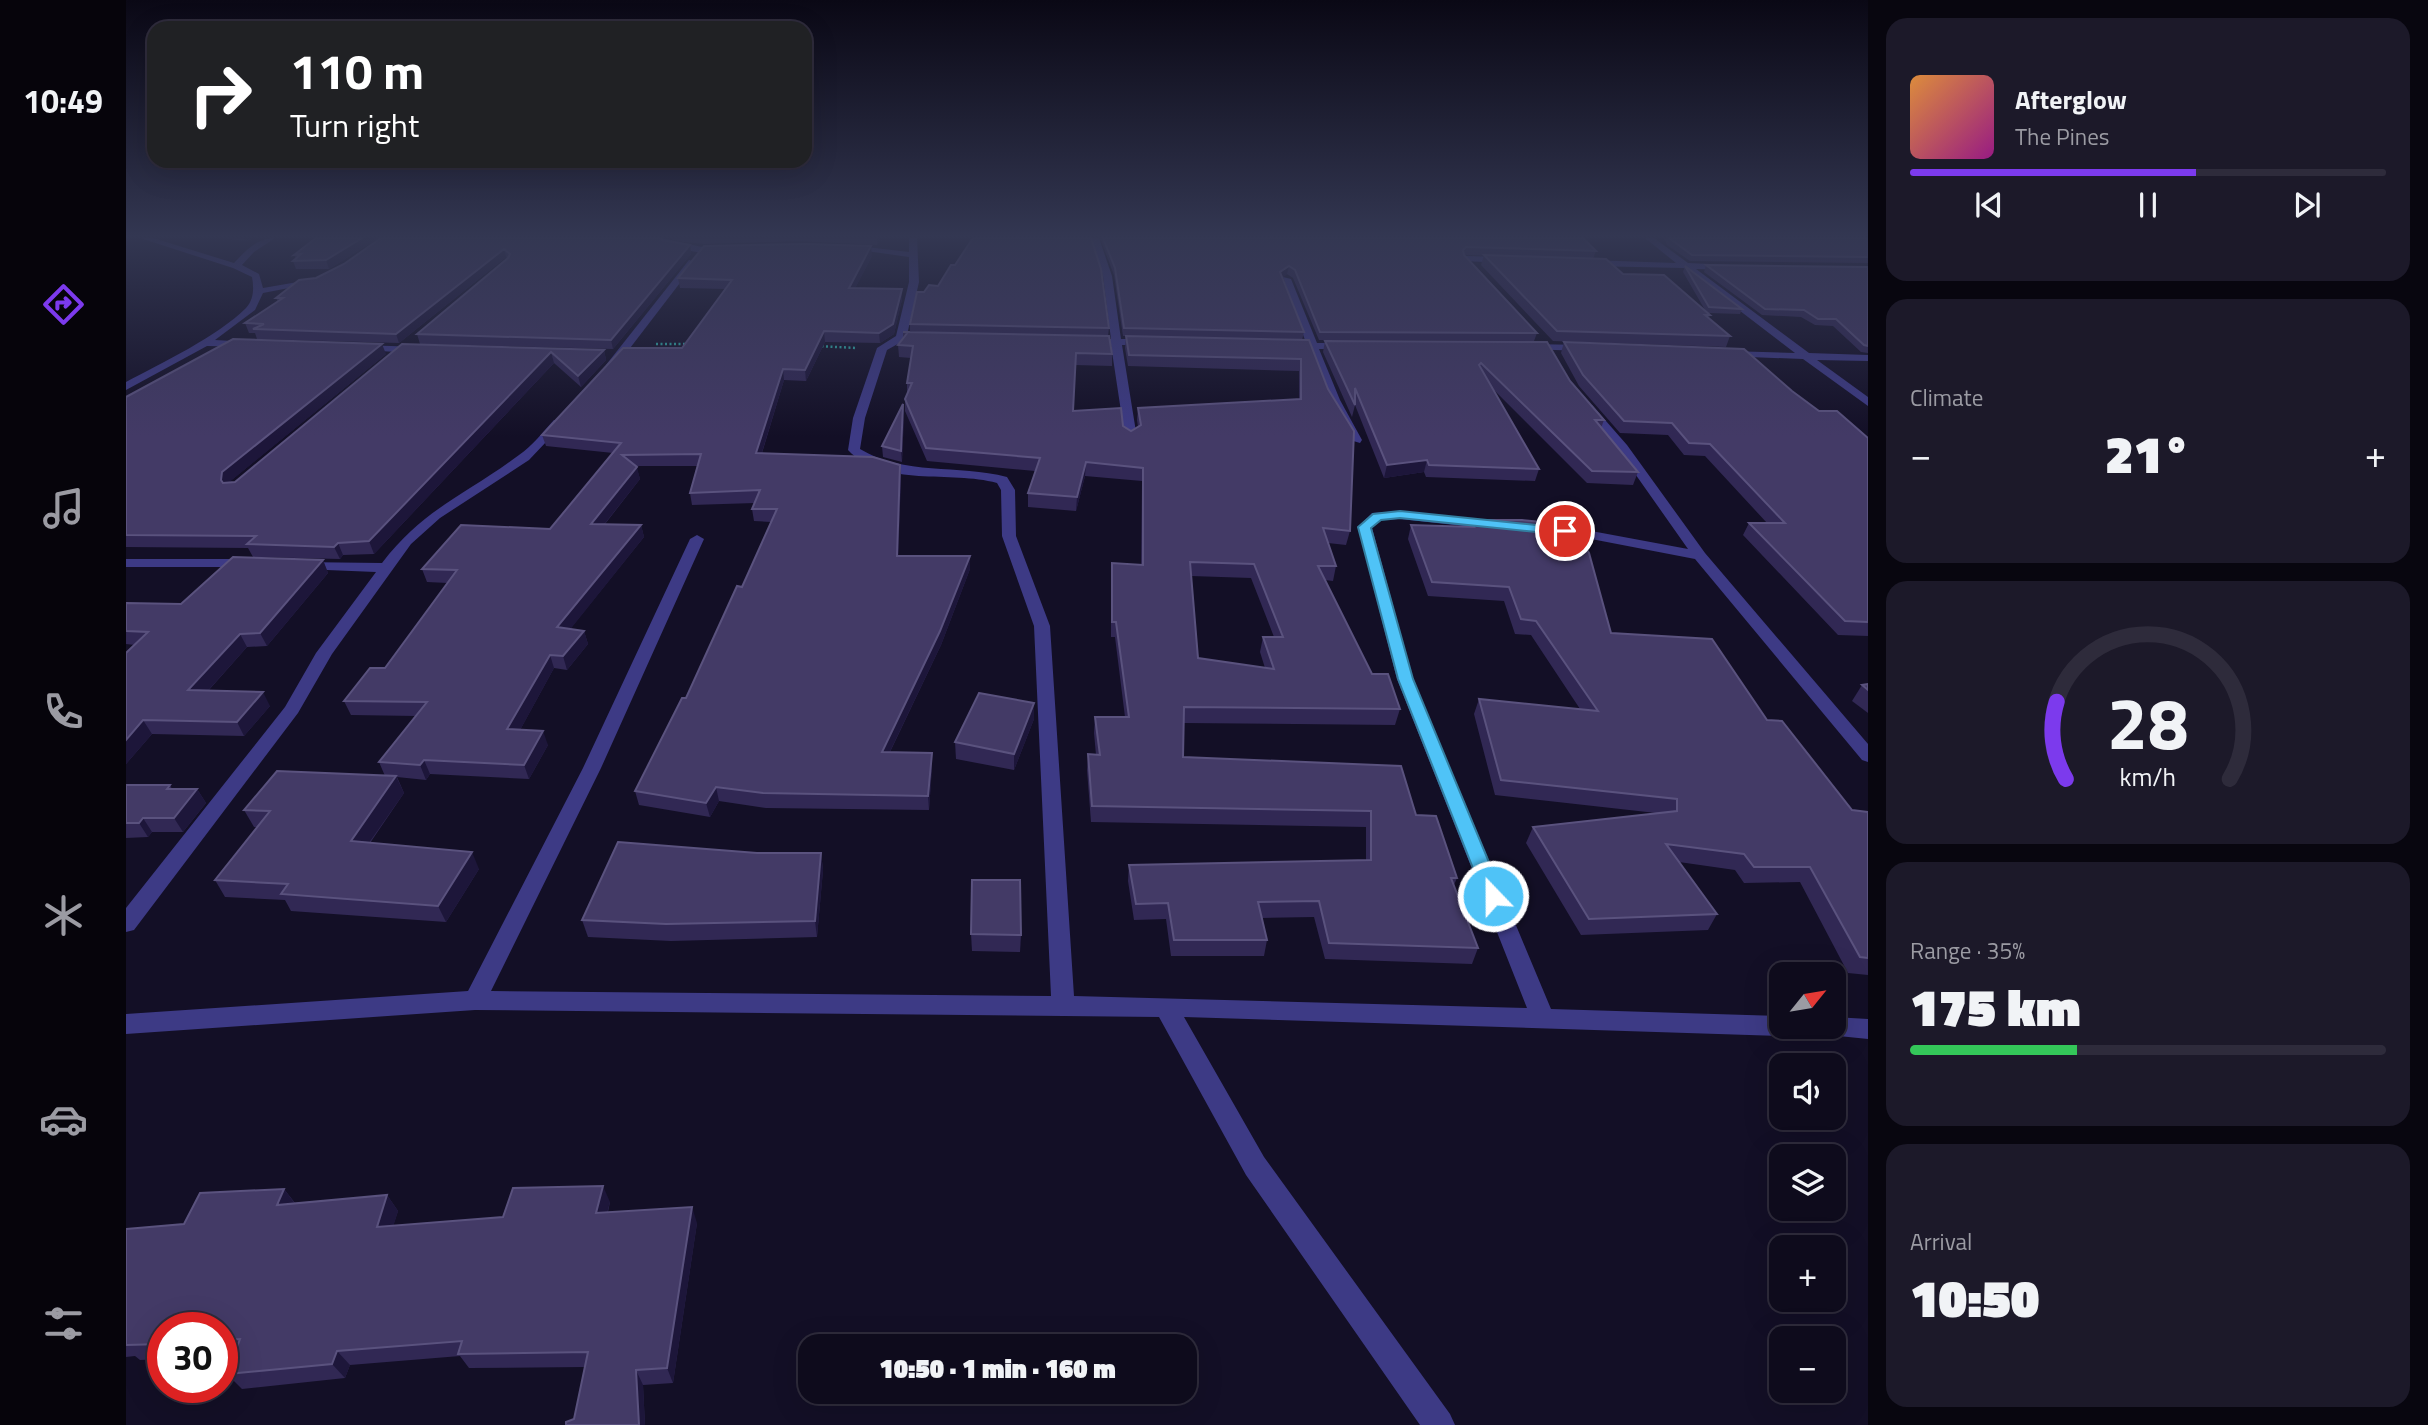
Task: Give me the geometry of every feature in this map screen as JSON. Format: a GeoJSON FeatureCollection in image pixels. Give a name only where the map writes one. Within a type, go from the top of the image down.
{"type":"FeatureCollection","features":[{"type":"Feature","properties":{"kind":"street"},"geometry":{"type":"LineString","coordinates":[[126,387],[205,343],[253,304]]}},
{"type":"Feature","properties":{"kind":"street"},"geometry":{"type":"LineString","coordinates":[[603,376],[618,351],[657,304]]}},
{"type":"Feature","properties":{"kind":"street"},"geometry":{"type":"LineString","coordinates":[[901,338],[909,304]]}},
{"type":"Feature","properties":{"kind":"street"},"geometry":{"type":"LineString","coordinates":[[1113,304],[1116,342],[1131,438]]}},
{"type":"Feature","properties":{"kind":"street"},"geometry":{"type":"LineString","coordinates":[[1296,304],[1334,400],[1356,440]]}},
{"type":"Feature","properties":{"kind":"street"},"geometry":{"type":"LineString","coordinates":[[1737,304],[1868,403]]}},
{"type":"Feature","properties":{"kind":"street"},"geometry":{"type":"LineString","coordinates":[[1530,328],[1552,352]]}},
{"type":"Feature","properties":{"kind":"street"},"geometry":{"type":"LineString","coordinates":[[940,339],[901,338],[882,348],[859,418],[854,450],[867,460],[884,467],[984,473],[1002,480],[1007,490],[1009,536],[1042,626],[1063,1006]]}},
{"type":"Feature","properties":{"kind":"street"},"geometry":{"type":"LineString","coordinates":[[390,358],[411,341]]}},
{"type":"Feature","properties":{"kind":"street"},"geometry":{"type":"LineString","coordinates":[[1079,341],[1154,343]]}},
{"type":"Feature","properties":{"kind":"street"},"geometry":{"type":"LineString","coordinates":[[205,343],[257,345]]}},
{"type":"Feature","properties":{"kind":"street"},"geometry":{"type":"LineString","coordinates":[[1285,346],[1353,346]]}},
{"type":"Feature","properties":{"kind":"street"},"geometry":{"type":"LineString","coordinates":[[1510,347],[1552,352],[1603,349]]}},
{"type":"Feature","properties":{"kind":"street"},"geometry":{"type":"LineString","coordinates":[[349,348],[428,350]]}},
{"type":"Feature","properties":{"kind":"street"},"geometry":{"type":"LineString","coordinates":[[1712,353],[1868,358]]}},
{"type":"Feature","properties":{"kind":"street"},"geometry":{"type":"LineString","coordinates":[[1580,399],[1623,447],[1700,556],[1868,756]]}},
{"type":"Feature","properties":{"kind":"street"},"geometry":{"type":"LineString","coordinates":[[126,924],[292,709],[324,653],[406,541],[435,515],[526,457],[570,412]]}},
{"type":"Feature","properties":{"kind":"street"},"geometry":{"type":"LineString","coordinates":[[1512,527],[1400,515],[1377,516],[1365,527],[1405,679],[1543,1018]]}},
{"type":"Feature","properties":{"kind":"street"},"geometry":{"type":"LineString","coordinates":[[1537,529],[1586,534],[1700,556]]}},
{"type":"Feature","properties":{"kind":"street"},"geometry":{"type":"LineString","coordinates":[[475,1000],[592,768],[697,539]]}},
{"type":"Feature","properties":{"kind":"street"},"geometry":{"type":"LineString","coordinates":[[126,563],[261,564]]}},
{"type":"Feature","properties":{"kind":"street"},"geometry":{"type":"LineString","coordinates":[[289,565],[386,568]]}},
{"type":"Feature","properties":{"kind":"street"},"geometry":{"type":"LineString","coordinates":[[126,1024],[475,1000],[1166,1007],[1769,1026]]}},
{"type":"Feature","properties":{"kind":"street"},"geometry":{"type":"LineString","coordinates":[[1166,1007],[1255,1166],[1439,1425]]}},
{"type":"Feature","properties":{"kind":"street"},"geometry":{"type":"LineString","coordinates":[[1846,1027],[1868,1028]]}},
{"type":"Feature","properties":{"kind":"path"},"geometry":{"type":"LineString","coordinates":[[618,351],[692,344]]}},
{"type":"Feature","properties":{"kind":"path"},"geometry":{"type":"LineString","coordinates":[[814,346],[882,348]]}},
{"type":"Feature","properties":{"kind":"building"},"geometry":{"type":"Polygon","coordinates":[[[273,304],[433,304],[396,334],[253,329],[264,324],[245,323],[273,304]]]}},
{"type":"Feature","properties":{"kind":"building"},"geometry":{"type":"Polygon","coordinates":[[[452,304],[641,304],[611,340],[417,334],[452,304]]]}},
{"type":"Feature","properties":{"kind":"building"},"geometry":{"type":"Polygon","coordinates":[[[714,304],[898,304],[893,324],[879,333],[824,331],[805,370],[783,369],[756,453],[873,457],[900,465],[897,556],[970,556],[940,631],[882,752],[932,753],[928,796],[763,793],[716,787],[706,803],[635,791],[682,698],[686,698],[737,586],[742,587],[777,509],[752,509],[760,490],[690,493],[701,454],[622,455],[637,467],[591,524],[641,525],[557,627],[584,631],[563,656],[550,655],[507,729],[543,731],[524,765],[424,760],[420,765],[379,762],[427,702],[344,701],[370,668],[385,668],[457,570],[422,569],[461,525],[550,529],[621,443],[542,435],[623,348],[682,348],[714,304]]]}},
{"type":"Feature","properties":{"kind":"building"},"geometry":{"type":"Polygon","coordinates":[[[914,304],[1106,304],[1109,328],[910,324],[914,304]]]}},
{"type":"Feature","properties":{"kind":"building"},"geometry":{"type":"Polygon","coordinates":[[[1120,304],[1293,304],[1304,332],[1124,328],[1120,304]]]}},
{"type":"Feature","properties":{"kind":"building"},"geometry":{"type":"Polygon","coordinates":[[[1309,304],[1510,304],[1537,333],[1320,332],[1309,304]]]}},
{"type":"Feature","properties":{"kind":"building"},"geometry":{"type":"Polygon","coordinates":[[[1532,304],[1698,304],[1710,315],[1705,315],[1730,336],[1557,331],[1532,304]]]}},
{"type":"Feature","properties":{"kind":"building"},"geometry":{"type":"Polygon","coordinates":[[[1708,304],[1736,304],[1742,309],[1709,307],[1708,304]]]}},
{"type":"Feature","properties":{"kind":"building"},"geometry":{"type":"Polygon","coordinates":[[[1759,304],[1868,304],[1868,346],[1836,319],[1818,319],[1804,310],[1765,309],[1759,304]]]}},
{"type":"Feature","properties":{"kind":"building"},"geometry":{"type":"Polygon","coordinates":[[[908,332],[1109,336],[1112,354],[1076,353],[1073,411],[1121,408],[1123,426],[1131,431],[1141,425],[1138,408],[1301,399],[1301,359],[1129,355],[1126,336],[1309,340],[1328,389],[1354,431],[1350,531],[1323,528],[1336,566],[1318,566],[1372,674],[1388,674],[1400,709],[1184,707],[1183,757],[1401,766],[1416,815],[1436,816],[1457,878],[1451,878],[1478,948],[1329,943],[1319,901],[1258,902],[1267,940],[1174,940],[1168,903],[1136,904],[1129,865],[1371,860],[1371,811],[1092,806],[1088,754],[1100,755],[1095,717],[1129,717],[1116,622],[1112,622],[1112,563],[1143,565],[1143,468],[1086,462],[1077,497],[1028,493],[1040,458],[926,448],[905,399],[912,383],[907,383],[913,346],[898,345],[908,332]],[[1190,562],[1198,658],[1274,669],[1263,637],[1283,637],[1254,564],[1190,562]]]}},
{"type":"Feature","properties":{"kind":"building"},"geometry":{"type":"Polygon","coordinates":[[[233,339],[382,344],[222,472],[223,483],[235,482],[402,344],[604,350],[578,376],[551,352],[369,541],[338,543],[334,547],[247,544],[256,536],[126,535],[126,397],[233,339]]]}},
{"type":"Feature","properties":{"kind":"building"},"geometry":{"type":"Polygon","coordinates":[[[1325,341],[1547,342],[1570,381],[1604,420],[1595,420],[1638,472],[1592,471],[1481,363],[1479,365],[1539,469],[1429,465],[1427,460],[1387,465],[1355,388],[1355,405],[1325,341]]]}},
{"type":"Feature","properties":{"kind":"building"},"geometry":{"type":"Polygon","coordinates":[[[1564,342],[1744,349],[1819,411],[1837,411],[1868,438],[1868,622],[1845,621],[1749,523],[1785,523],[1710,444],[1689,443],[1672,423],[1624,421],[1583,375],[1564,342]]]}},
{"type":"Feature","properties":{"kind":"building"},"geometry":{"type":"Polygon","coordinates":[[[903,404],[901,451],[882,446],[903,404]]]}},
{"type":"Feature","properties":{"kind":"building"},"geometry":{"type":"Polygon","coordinates":[[[1469,520],[1522,520],[1572,525],[1589,553],[1611,633],[1712,639],[1767,720],[1782,721],[1852,810],[1868,812],[1868,958],[1860,957],[1810,867],[1754,867],[1744,854],[1666,844],[1717,914],[1589,919],[1533,827],[1677,811],[1677,799],[1501,780],[1479,699],[1598,711],[1536,621],[1521,619],[1509,587],[1432,582],[1411,525],[1474,527],[1469,520]]]}},
{"type":"Feature","properties":{"kind":"building"},"geometry":{"type":"Polygon","coordinates":[[[233,557],[323,560],[260,633],[240,634],[188,690],[263,692],[237,722],[143,720],[126,740],[126,653],[148,632],[126,631],[126,603],[181,604],[233,557]]]}},
{"type":"Feature","properties":{"kind":"building"},"geometry":{"type":"Polygon","coordinates":[[[979,693],[1034,703],[1014,754],[955,742],[979,693]]]}},
{"type":"Feature","properties":{"kind":"building"},"geometry":{"type":"Polygon","coordinates":[[[277,771],[396,776],[351,841],[472,852],[438,906],[281,894],[288,884],[215,880],[270,811],[244,810],[277,771]]]}},
{"type":"Feature","properties":{"kind":"building"},"geometry":{"type":"Polygon","coordinates":[[[126,785],[170,785],[167,789],[197,789],[174,818],[143,818],[139,823],[126,823],[126,785]]]}},
{"type":"Feature","properties":{"kind":"building"},"geometry":{"type":"Polygon","coordinates":[[[618,842],[757,853],[821,853],[815,921],[666,924],[582,920],[618,842]]]}},
{"type":"Feature","properties":{"kind":"building"},"geometry":{"type":"Polygon","coordinates":[[[972,880],[1020,880],[1021,935],[971,934],[972,880]]]}},
{"type":"Feature","properties":{"kind":"building"},"geometry":{"type":"Polygon","coordinates":[[[603,1186],[596,1213],[692,1207],[667,1368],[636,1370],[639,1425],[566,1425],[566,1422],[574,1419],[588,1352],[458,1354],[462,1341],[337,1351],[332,1364],[238,1373],[238,1312],[147,1312],[147,1344],[126,1345],[126,1229],[184,1224],[200,1193],[284,1189],[277,1205],[387,1195],[377,1227],[503,1217],[513,1188],[603,1186]]]}},
{"type":"Feature","properties":{"kind":"route"},"geometry":{"type":"LineString","coordinates":[[1493,896],[1405,679],[1365,527],[1377,516],[1400,515],[1565,531]]}}]}
